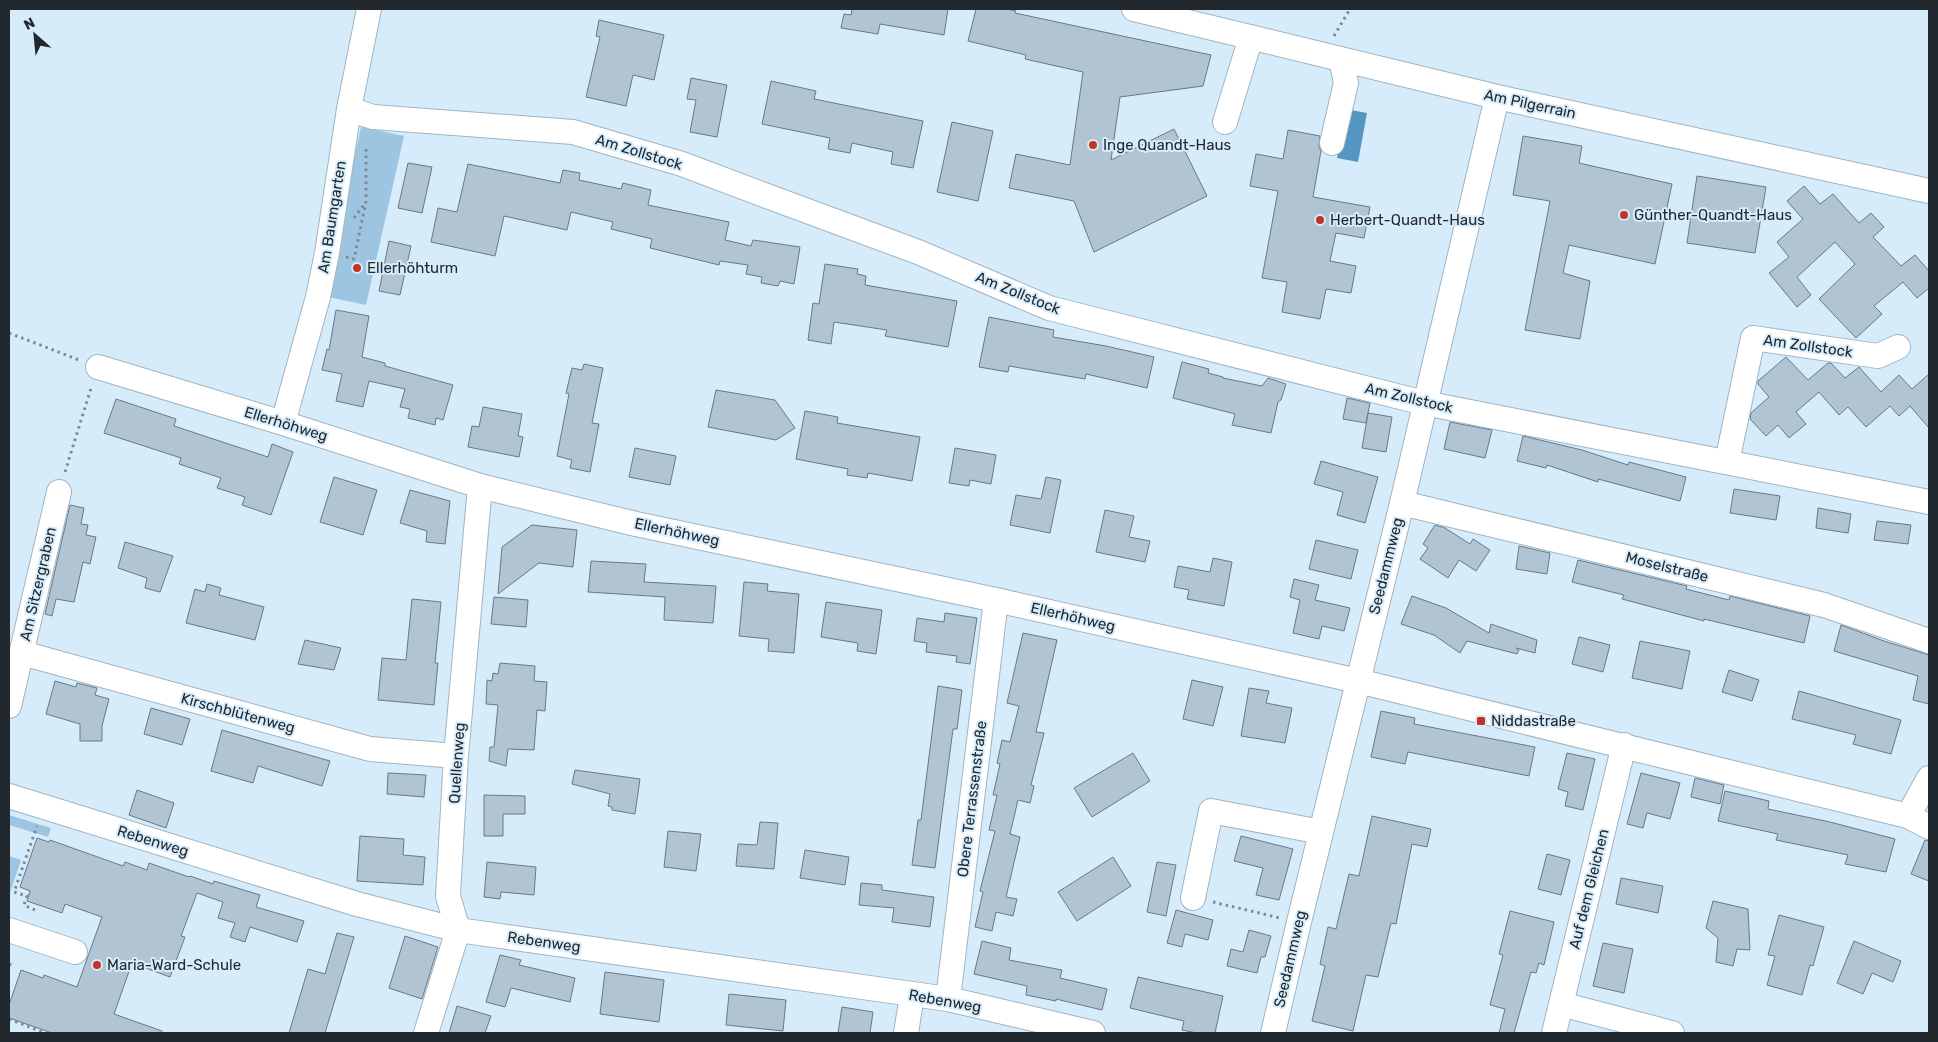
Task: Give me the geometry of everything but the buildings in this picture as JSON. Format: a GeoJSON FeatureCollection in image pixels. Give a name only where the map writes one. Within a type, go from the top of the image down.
{"type":"FeatureCollection","features":[{"type":"Feature","properties":{"kind":"street","name":"Am Baumgarten"},"geometry":{"type":"LineString","coordinates":[[283,423],[318,297],[327,253],[349,109],[369,9]]}},
{"type":"Feature","properties":{"kind":"street","name":"Am Pilgerrain"},"geometry":{"type":"LineString","coordinates":[[1134,9],[1496,97],[1929,190]]}},
{"type":"Feature","properties":{"kind":"street"},"geometry":{"type":"LineString","coordinates":[[1225,122],[1251,37]]}},
{"type":"Feature","properties":{"kind":"street"},"geometry":{"type":"LineString","coordinates":[[1332,56],[1346,83],[1332,144]]}},
{"type":"Feature","properties":{"kind":"street","name":"Seedammweg"},"geometry":{"type":"LineString","coordinates":[[1274,1033],[1299,922],[1402,503],[1496,97]]}},
{"type":"Feature","properties":{"kind":"street","name":"Am Zollstock"},"geometry":{"type":"LineString","coordinates":[[349,109],[373,116],[573,132],[682,164],[775,198],[918,252],[1049,308],[1424,403],[1929,502]]}},
{"type":"Feature","properties":{"kind":"street","name":"Am Zollstock"},"geometry":{"type":"LineString","coordinates":[[1727,462],[1753,338],[1878,356],[1898,348]]}},
{"type":"Feature","properties":{"kind":"street","name":"Ellerhöhweg"},"geometry":{"type":"LineString","coordinates":[[98,367],[283,423],[480,486],[636,524],[996,600],[1358,680]]}},
{"type":"Feature","properties":{"kind":"street","name":"Quellenweg"},"geometry":{"type":"LineString","coordinates":[[458,930],[448,896],[456,756],[480,486]]}},
{"type":"Feature","properties":{"kind":"street","name":"Am Sitzergraben"},"geometry":{"type":"LineString","coordinates":[[9,706],[59,492]]}},
{"type":"Feature","properties":{"kind":"street","name":"Moselstraße"},"geometry":{"type":"LineString","coordinates":[[1402,503],[1824,605],[1929,641]]}},
{"type":"Feature","properties":{"kind":"street","name":"Obere Terrassenstraße"},"geometry":{"type":"LineString","coordinates":[[948,999],[996,600]]}},
{"type":"Feature","properties":{"kind":"street","name":"Kirschblütenweg"},"geometry":{"type":"LineString","coordinates":[[22,653],[370,749],[456,756]]}},
{"type":"Feature","properties":{"kind":"street"},"geometry":{"type":"LineString","coordinates":[[1358,680],[1908,816],[1929,827]]}},
{"type":"Feature","properties":{"kind":"street","name":"Auf dem Gleichen"},"geometry":{"type":"LineString","coordinates":[[1554,1033],[1624,745]]}},
{"type":"Feature","properties":{"kind":"street"},"geometry":{"type":"LineString","coordinates":[[1908,816],[1929,778]]}},
{"type":"Feature","properties":{"kind":"street","name":"Rebenweg"},"geometry":{"type":"LineString","coordinates":[[9,796],[357,904],[458,930],[948,999],[1092,1033]]}},
{"type":"Feature","properties":{"kind":"street"},"geometry":{"type":"LineString","coordinates":[[1193,898],[1211,811],[1321,832]]}},
{"type":"Feature","properties":{"kind":"street"},"geometry":{"type":"LineString","coordinates":[[9,930],[26,934],[75,952]]}},
{"type":"Feature","properties":{"kind":"street"},"geometry":{"type":"LineString","coordinates":[[426,1033],[458,930]]}},
{"type":"Feature","properties":{"kind":"street"},"geometry":{"type":"LineString","coordinates":[[906,1033],[912,995]]}},
{"type":"Feature","properties":{"kind":"street"},"geometry":{"type":"LineString","coordinates":[[1561,1004],[1672,1033]]}},
{"type":"Feature","properties":{"kind":"path"},"geometry":{"type":"LineString","coordinates":[[1332,56],[1350,9]]}},
{"type":"Feature","properties":{"kind":"path"},"geometry":{"type":"LineString","coordinates":[[354,259],[366,202],[366,146],[373,116]]}},
{"type":"Feature","properties":{"kind":"path"},"geometry":{"type":"LineString","coordinates":[[9,333],[98,367],[59,492]]}},
{"type":"Feature","properties":{"kind":"path"},"geometry":{"type":"LineString","coordinates":[[34,837],[14,892],[27,896],[24,905],[35,910]]}},
{"type":"Feature","properties":{"kind":"path"},"geometry":{"type":"LineString","coordinates":[[1193,898],[1299,922]]}},
{"type":"Feature","properties":{"kind":"path"},"geometry":{"type":"LineString","coordinates":[[9,964],[14,966]]}},
{"type":"Feature","properties":{"kind":"path"},"geometry":{"type":"LineString","coordinates":[[9,1019],[45,1033]]}},
{"type":"Feature","properties":{"kind":"shaded area"},"geometry":{"type":"Polygon","coordinates":[[[1346,109],[1367,113],[1358,162],[1337,158],[1346,109]]]}},
{"type":"Feature","properties":{"kind":"shaded area"},"geometry":{"type":"Polygon","coordinates":[[[361,127],[404,136],[366,305],[323,296],[361,127]]]}},
{"type":"Feature","properties":{"kind":"shaded area"},"geometry":{"type":"Polygon","coordinates":[[[9,815],[51,828],[48,837],[9,825],[9,815]]]}},
{"type":"Feature","properties":{"kind":"shaded area"},"geometry":{"type":"Polygon","coordinates":[[[9,856],[21,860],[9,896],[9,856]]]}},
{"type":"Feature","properties":{"kind":"place","name":"Inge Quandt-Haus"},"geometry":{"type":"Point","coordinates":[1093,145]}},
{"type":"Feature","properties":{"kind":"place","name":"Günther-Quandt-Haus"},"geometry":{"type":"Point","coordinates":[1624,215]}},
{"type":"Feature","properties":{"kind":"place","name":"Herbert-Quandt-Haus"},"geometry":{"type":"Point","coordinates":[1320,220]}},
{"type":"Feature","properties":{"kind":"place","name":"Ellerhöhturm"},"geometry":{"type":"Point","coordinates":[357,268]}},
{"type":"Feature","properties":{"kind":"place","name":"Niddastraße"},"geometry":{"type":"Point","coordinates":[1481,721]}},
{"type":"Feature","properties":{"kind":"place","name":"Maria-Ward-Schule"},"geometry":{"type":"Point","coordinates":[97,965]}}]}
